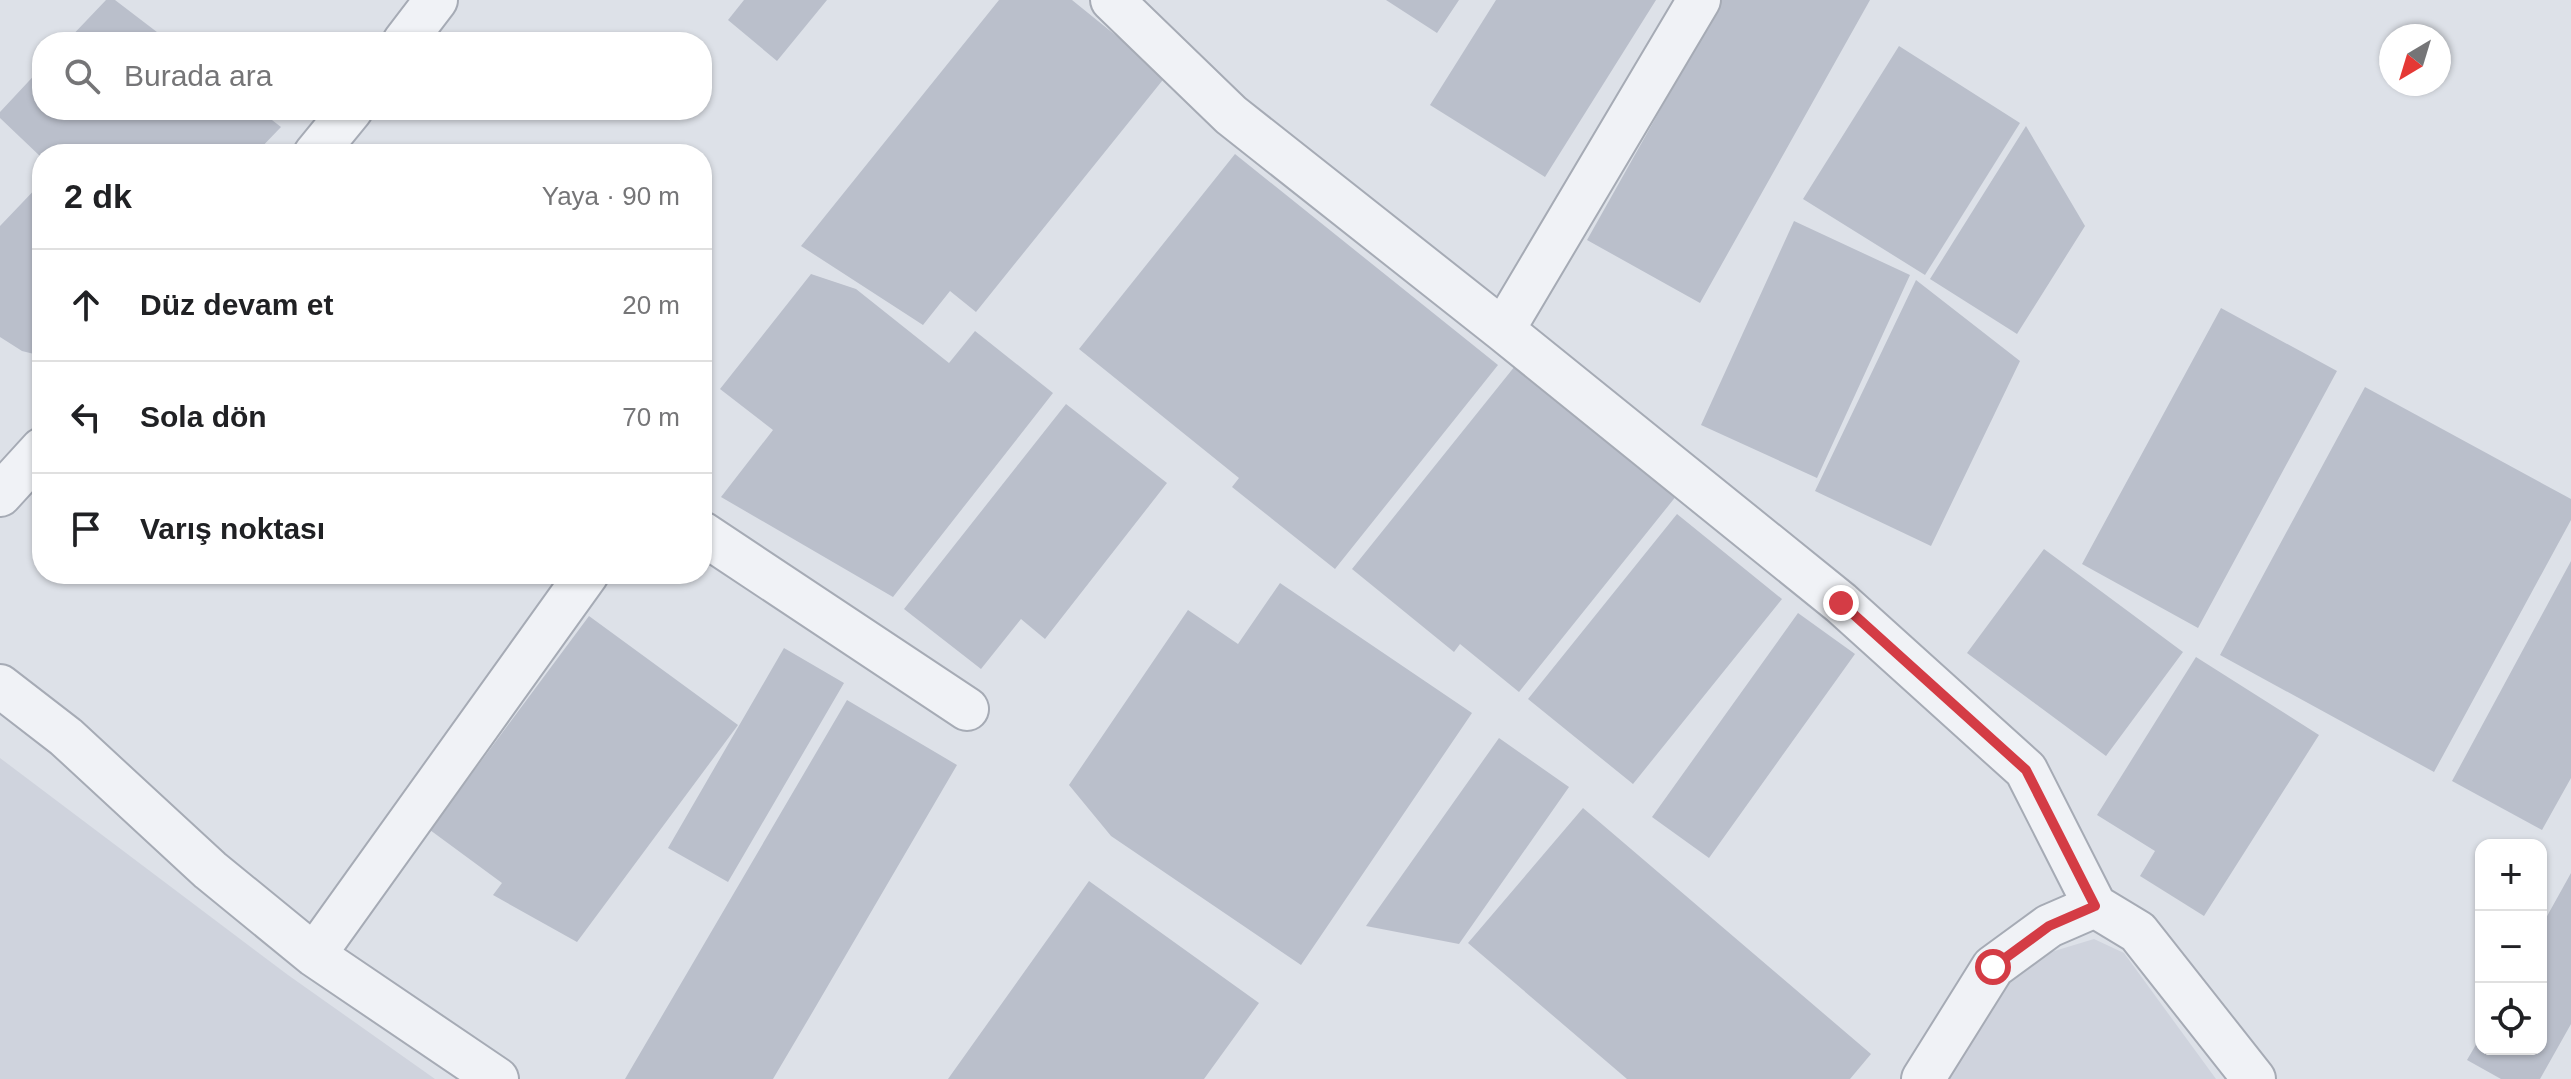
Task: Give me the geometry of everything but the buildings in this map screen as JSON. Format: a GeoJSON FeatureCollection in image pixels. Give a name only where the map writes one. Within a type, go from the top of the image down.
{"type":"FeatureCollection","features":[{"type":"Feature","properties":{"kind":"street"},"geometry":{"type":"LineString","coordinates":[[412,32],[436,0]]}},
{"type":"Feature","properties":{"kind":"street"},"geometry":{"type":"LineString","coordinates":[[1112,0],[1231,115],[1841,603],[2026,770],[2095,906],[2138,932],[2254,1079]]}},
{"type":"Feature","properties":{"kind":"street"},"geometry":{"type":"LineString","coordinates":[[1503,330],[1699,0]]}},
{"type":"Feature","properties":{"kind":"street"},"geometry":{"type":"LineString","coordinates":[[323,144],[343,120]]}},
{"type":"Feature","properties":{"kind":"street"},"geometry":{"type":"LineString","coordinates":[[0,495],[32,460]]}},
{"type":"Feature","properties":{"kind":"street"},"geometry":{"type":"LineString","coordinates":[[712,540],[967,709]]}},
{"type":"Feature","properties":{"kind":"street"},"geometry":{"type":"LineString","coordinates":[[314,955],[580,584]]}},
{"type":"Feature","properties":{"kind":"street"},"geometry":{"type":"LineString","coordinates":[[0,686],[66,737],[210,870],[314,955],[497,1079]]}},
{"type":"Feature","properties":{"kind":"street"},"geometry":{"type":"LineString","coordinates":[[1923,1079],[1993,967],[2049,926],[2095,906]]}},
{"type":"Feature","properties":{"kind":"shaded area"},"geometry":{"type":"Polygon","coordinates":[[[0,758],[288,975],[435,1079],[0,1079],[0,758]]]}},
{"type":"Feature","properties":{"kind":"shaded area"},"geometry":{"type":"Polygon","coordinates":[[[2094,939],[2124,953],[2216,1079],[1937,1079],[1971,1021],[2028,959],[2094,939]]]}},
{"type":"Feature","properties":{"kind":"route"},"geometry":{"type":"LineString","coordinates":[[1841,603],[2026,770],[2095,906],[2049,926],[1993,967]]}}]}
